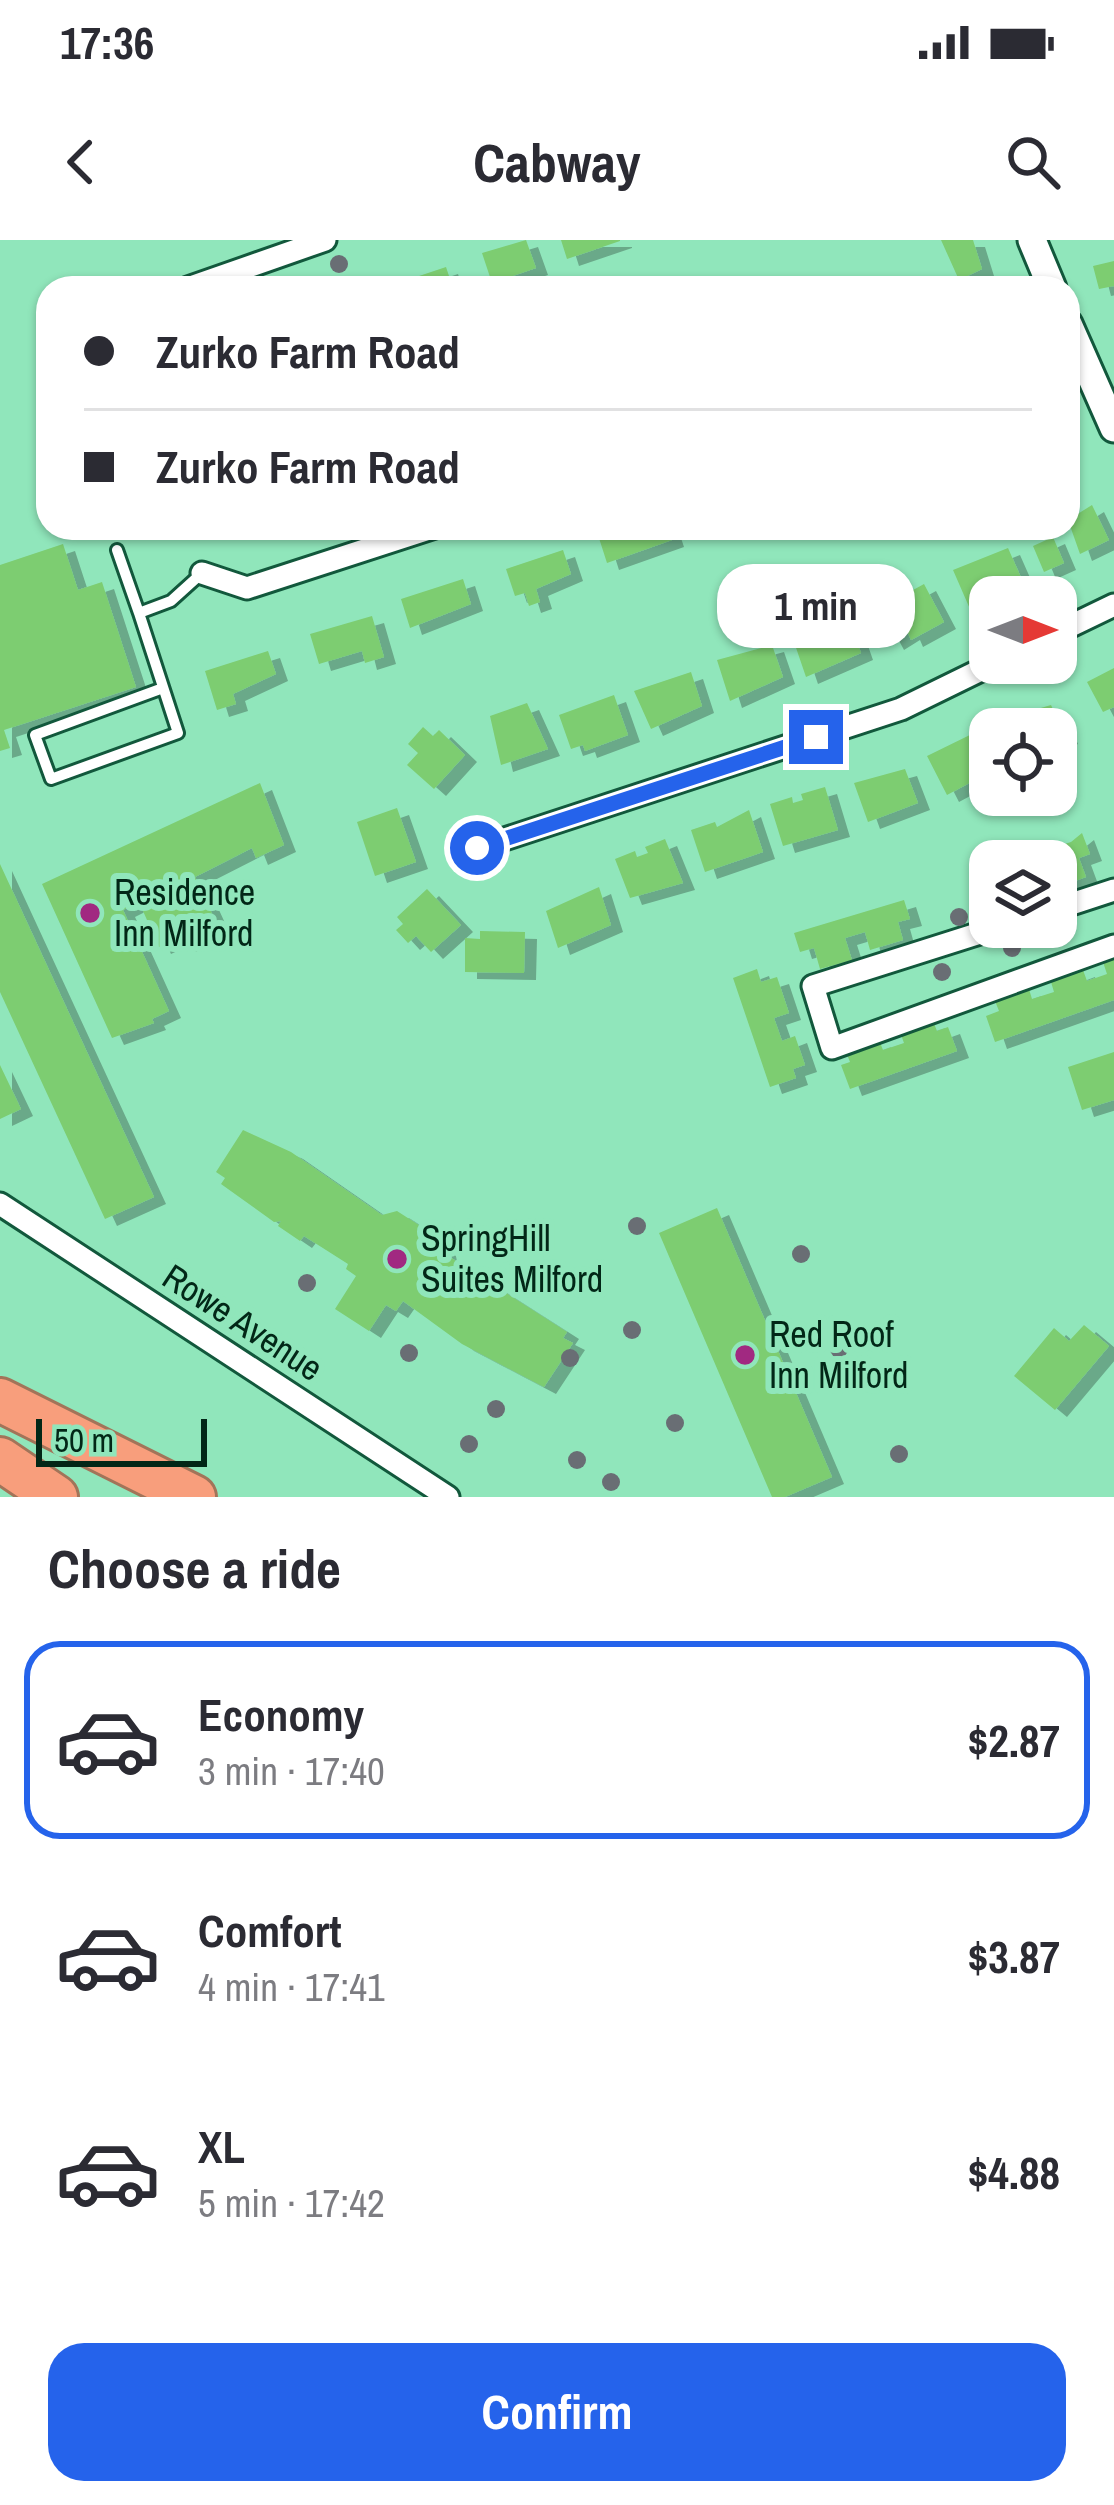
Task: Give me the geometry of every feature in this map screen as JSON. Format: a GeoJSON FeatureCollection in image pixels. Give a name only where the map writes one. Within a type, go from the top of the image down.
{"type":"FeatureCollection","features":[{"type":"Feature","properties":{"kind":"highway"},"geometry":{"type":"LineString","coordinates":[[0,1401],[151,1497]]}},
{"type":"Feature","properties":{"kind":"highway"},"geometry":{"type":"LineString","coordinates":[[0,1401],[194,1497]]}},
{"type":"Feature","properties":{"kind":"highway"},"geometry":{"type":"LineString","coordinates":[[0,1463],[33,1497]]}},
{"type":"Feature","properties":{"kind":"highway"},"geometry":{"type":"LineString","coordinates":[[0,1463],[56,1497]]}},
{"type":"Feature","properties":{"kind":"street"},"geometry":{"type":"LineString","coordinates":[[222,276],[325,240]]}},
{"type":"Feature","properties":{"kind":"street"},"geometry":{"type":"LineString","coordinates":[[1032,240],[1047,276]]}},
{"type":"Feature","properties":{"kind":"street"},"geometry":{"type":"LineString","coordinates":[[1080,351],[1114,428]]}},
{"type":"Feature","properties":{"kind":"street"},"geometry":{"type":"LineString","coordinates":[[202,573],[247,588],[395,540]]}},
{"type":"Feature","properties":{"kind":"street"},"geometry":{"type":"LineString","coordinates":[[1077,623],[1114,605]]}},
{"type":"Feature","properties":{"kind":"street"},"geometry":{"type":"LineString","coordinates":[[477,848],[901,709],[969,676]]}},
{"type":"Feature","properties":{"kind":"street"},"geometry":{"type":"LineString","coordinates":[[1077,902],[1114,890]]}},
{"type":"Feature","properties":{"kind":"street"},"geometry":{"type":"LineString","coordinates":[[969,937],[813,986],[832,1048],[1114,946]]}},
{"type":"Feature","properties":{"kind":"street","name":"Rowe Avenue"},"geometry":{"type":"LineString","coordinates":[[0,1204],[448,1497]]}},
{"type":"Feature","properties":{"kind":"lane"},"geometry":{"type":"LineString","coordinates":[[117,550],[139,613],[178,733],[51,779],[35,734],[163,688]]}},
{"type":"Feature","properties":{"kind":"lane"},"geometry":{"type":"LineString","coordinates":[[139,613],[171,601],[202,573]]}},
{"type":"Feature","properties":{"kind":"building"},"geometry":{"type":"Polygon","coordinates":[[[526,240],[536,268],[513,276],[490,276],[482,253],[526,240]]]}},
{"type":"Feature","properties":{"kind":"building"},"geometry":{"type":"Polygon","coordinates":[[[561,240],[620,240],[620,241],[567,259],[561,240]]]}},
{"type":"Feature","properties":{"kind":"building"},"geometry":{"type":"Polygon","coordinates":[[[941,240],[973,240],[982,269],[957,276],[941,240]]]}},
{"type":"Feature","properties":{"kind":"building"},"geometry":{"type":"Polygon","coordinates":[[[1114,261],[1114,286],[1099,289],[1093,266],[1114,261]]]}},
{"type":"Feature","properties":{"kind":"building"},"geometry":{"type":"Polygon","coordinates":[[[446,267],[449,276],[419,276],[446,267]]]}},
{"type":"Feature","properties":{"kind":"building"},"geometry":{"type":"Polygon","coordinates":[[[1092,505],[1109,540],[1080,554],[1075,540],[1080,540],[1080,512],[1092,505]]]}},
{"type":"Feature","properties":{"kind":"building"},"geometry":{"type":"Polygon","coordinates":[[[600,540],[672,540],[607,563],[600,540]]]}},
{"type":"Feature","properties":{"kind":"building"},"geometry":{"type":"Polygon","coordinates":[[[1054,540],[1064,563],[1044,572],[1033,546],[1054,540]]]}},
{"type":"Feature","properties":{"kind":"building"},"geometry":{"type":"Polygon","coordinates":[[[63,544],[78,590],[102,582],[136,687],[4,730],[10,748],[0,751],[0,565],[63,544]]]}},
{"type":"Feature","properties":{"kind":"building"},"geometry":{"type":"Polygon","coordinates":[[[1008,548],[1020,576],[969,576],[969,607],[953,570],[1008,548]]]}},
{"type":"Feature","properties":{"kind":"building"},"geometry":{"type":"Polygon","coordinates":[[[563,550],[571,574],[536,589],[540,602],[529,606],[525,593],[515,596],[506,569],[563,550]]]}},
{"type":"Feature","properties":{"kind":"building"},"geometry":{"type":"Polygon","coordinates":[[[463,579],[471,604],[410,628],[401,599],[463,579]]]}},
{"type":"Feature","properties":{"kind":"building"},"geometry":{"type":"Polygon","coordinates":[[[924,584],[944,622],[911,640],[908,633],[892,643],[875,611],[924,584]]]}},
{"type":"Feature","properties":{"kind":"building"},"geometry":{"type":"Polygon","coordinates":[[[372,616],[384,657],[365,663],[362,651],[319,664],[310,634],[372,616]]]}},
{"type":"Feature","properties":{"kind":"building"},"geometry":{"type":"Polygon","coordinates":[[[849,619],[861,653],[806,677],[793,639],[849,619]]]}},
{"type":"Feature","properties":{"kind":"building"},"geometry":{"type":"Polygon","coordinates":[[[772,645],[783,677],[730,701],[717,660],[772,645]]]}},
{"type":"Feature","properties":{"kind":"building"},"geometry":{"type":"Polygon","coordinates":[[[268,651],[276,674],[233,694],[236,704],[217,710],[205,671],[268,651]]]}},
{"type":"Feature","properties":{"kind":"building"},"geometry":{"type":"Polygon","coordinates":[[[1114,668],[1114,707],[1103,712],[1087,682],[1114,668]]]}},
{"type":"Feature","properties":{"kind":"building"},"geometry":{"type":"Polygon","coordinates":[[[691,672],[702,706],[651,729],[634,691],[691,672]]]}},
{"type":"Feature","properties":{"kind":"building"},"geometry":{"type":"Polygon","coordinates":[[[614,695],[628,735],[585,751],[583,745],[571,749],[559,715],[614,695]]]}},
{"type":"Feature","properties":{"kind":"building"},"geometry":{"type":"Polygon","coordinates":[[[527,703],[548,749],[501,765],[490,716],[527,703]]]}},
{"type":"Feature","properties":{"kind":"building"},"geometry":{"type":"Polygon","coordinates":[[[423,727],[433,736],[439,730],[465,755],[434,789],[407,765],[418,753],[408,744],[423,727]]]}},
{"type":"Feature","properties":{"kind":"building"},"geometry":{"type":"Polygon","coordinates":[[[969,735],[969,783],[947,795],[927,756],[969,735]]]}},
{"type":"Feature","properties":{"kind":"building"},"geometry":{"type":"Polygon","coordinates":[[[905,769],[918,803],[868,822],[854,783],[905,769]]]}},
{"type":"Feature","properties":{"kind":"building","name":"Residence Inn Milford"},"geometry":{"type":"Polygon","coordinates":[[[260,783],[284,845],[256,858],[252,848],[195,877],[213,916],[198,927],[202,937],[184,945],[180,937],[159,947],[139,902],[123,910],[169,1011],[152,1019],[154,1023],[112,1038],[42,884],[260,783]]]}},
{"type":"Feature","properties":{"kind":"building"},"geometry":{"type":"Polygon","coordinates":[[[825,787],[838,830],[783,846],[770,804],[792,797],[793,803],[803,800],[801,794],[825,787]]]}},
{"type":"Feature","properties":{"kind":"building"},"geometry":{"type":"Polygon","coordinates":[[[397,808],[416,862],[375,876],[357,822],[397,808]]]}},
{"type":"Feature","properties":{"kind":"building"},"geometry":{"type":"Polygon","coordinates":[[[749,810],[763,852],[705,872],[691,830],[715,822],[717,827],[749,810]]]}},
{"type":"Feature","properties":{"kind":"building"},"geometry":{"type":"Polygon","coordinates":[[[1082,833],[1090,854],[1079,858],[1086,877],[1077,880],[1077,840],[1082,833]]]}},
{"type":"Feature","properties":{"kind":"building"},"geometry":{"type":"Polygon","coordinates":[[[665,839],[683,883],[630,898],[615,859],[635,851],[637,857],[648,853],[645,847],[665,839]]]}},
{"type":"Feature","properties":{"kind":"building"},"geometry":{"type":"Polygon","coordinates":[[[0,864],[154,1197],[105,1219],[0,992],[0,864]]]}},
{"type":"Feature","properties":{"kind":"building"},"geometry":{"type":"Polygon","coordinates":[[[599,887],[611,925],[558,948],[546,911],[599,887]]]}},
{"type":"Feature","properties":{"kind":"building"},"geometry":{"type":"Polygon","coordinates":[[[427,889],[461,925],[431,952],[416,936],[408,943],[396,930],[403,924],[397,917],[427,889]]]}},
{"type":"Feature","properties":{"kind":"building"},"geometry":{"type":"Polygon","coordinates":[[[904,900],[910,919],[898,922],[903,940],[870,950],[865,932],[845,938],[852,960],[820,969],[814,948],[800,952],[794,933],[904,900]]]}},
{"type":"Feature","properties":{"kind":"building"},"geometry":{"type":"Polygon","coordinates":[[[480,931],[525,932],[524,973],[465,972],[465,938],[480,939],[480,931]]]}},
{"type":"Feature","properties":{"kind":"building"},"geometry":{"type":"Polygon","coordinates":[[[1114,958],[1114,1000],[995,1042],[986,1016],[999,1011],[995,1001],[1029,989],[1032,999],[1054,992],[1051,982],[1083,970],[1087,981],[1107,974],[1103,962],[1114,958]]]}},
{"type":"Feature","properties":{"kind":"building"},"geometry":{"type":"Polygon","coordinates":[[[757,969],[761,982],[777,977],[789,1013],[774,1018],[782,1041],[795,1036],[805,1065],[793,1069],[796,1078],[770,1087],[733,978],[757,969]]]}},
{"type":"Feature","properties":{"kind":"building"},"geometry":{"type":"Polygon","coordinates":[[[933,1021],[937,1031],[948,1027],[957,1051],[850,1089],[841,1065],[850,1062],[846,1052],[879,1040],[883,1050],[904,1043],[900,1032],[933,1021]]]}},
{"type":"Feature","properties":{"kind":"building"},"geometry":{"type":"Polygon","coordinates":[[[1114,1052],[1114,1100],[1082,1110],[1068,1067],[1114,1052]]]}},
{"type":"Feature","properties":{"kind":"building"},"geometry":{"type":"Polygon","coordinates":[[[0,1065],[21,1109],[0,1119],[0,1065]]]}},
{"type":"Feature","properties":{"kind":"building","name":"SpringHill Suites Milford"},"geometry":{"type":"Polygon","coordinates":[[[243,1130],[291,1152],[382,1215],[397,1211],[442,1240],[445,1254],[567,1332],[563,1338],[573,1343],[544,1387],[462,1344],[403,1301],[396,1311],[386,1305],[369,1331],[335,1309],[356,1276],[346,1269],[348,1264],[304,1236],[300,1241],[278,1226],[281,1221],[274,1222],[221,1184],[225,1178],[216,1172],[243,1130]]]}},
{"type":"Feature","properties":{"kind":"building","name":"Red Roof Inn Milford"},"geometry":{"type":"Polygon","coordinates":[[[717,1208],[832,1477],[785,1497],[772,1497],[659,1233],[717,1208]]]}},
{"type":"Feature","properties":{"kind":"building"},"geometry":{"type":"Polygon","coordinates":[[[1084,1325],[1109,1346],[1055,1410],[1014,1376],[1054,1328],[1069,1341],[1084,1325]]]}},
{"type":"Feature","properties":{"kind":"place","name":"Residence Inn Milford"},"geometry":{"type":"Point","coordinates":[90,913]}},
{"type":"Feature","properties":{"kind":"place","name":"SpringHill Suites Milford"},"geometry":{"type":"Point","coordinates":[397,1259]}},
{"type":"Feature","properties":{"kind":"place","name":"Red Roof Inn Milford"},"geometry":{"type":"Point","coordinates":[745,1355]}},
{"type":"Feature","properties":{"kind":"route"},"geometry":{"type":"LineString","coordinates":[[477,848],[816,737]]}}]}
